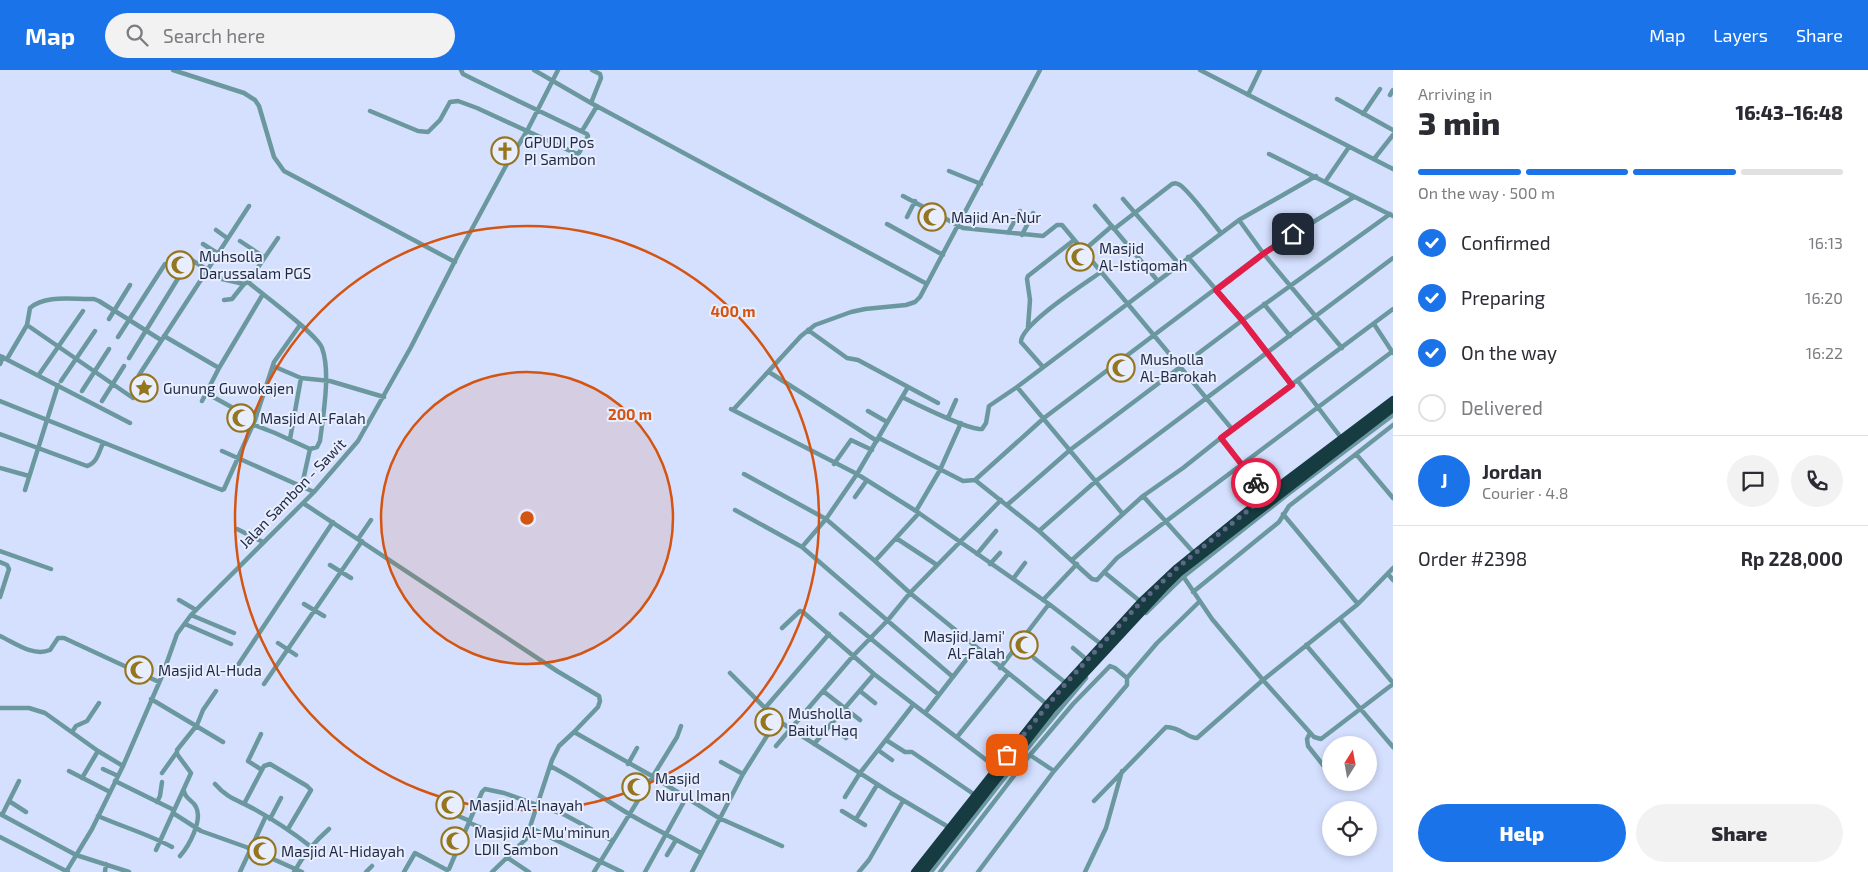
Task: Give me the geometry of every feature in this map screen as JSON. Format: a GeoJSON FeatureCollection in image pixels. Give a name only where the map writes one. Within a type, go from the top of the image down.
{"type":"FeatureCollection","features":[{"type":"Feature","properties":{"kind":"highway"},"geometry":{"type":"LineString","coordinates":[[924,872],[999,769],[1066,683],[1141,602],[1272,499],[1342,439],[1393,400]]}},
{"type":"Feature","properties":{"kind":"highway"},"geometry":{"type":"LineString","coordinates":[[1049,707],[1100,659],[1195,554],[1393,408]]}},
{"type":"Feature","properties":{"kind":"highway"},"geometry":{"type":"LineString","coordinates":[[915,872],[975,795],[999,769]]}},
{"type":"Feature","properties":{"kind":"street"},"geometry":{"type":"LineString","coordinates":[[173,70],[249,95],[259,106],[274,157],[284,172],[454,262]]}},
{"type":"Feature","properties":{"kind":"street"},"geometry":{"type":"LineString","coordinates":[[370,110],[418,131],[428,132],[440,120],[450,102],[458,101],[577,154],[588,136],[582,131],[463,74],[461,70]]}},
{"type":"Feature","properties":{"kind":"street"},"geometry":{"type":"LineString","coordinates":[[534,70],[591,103],[927,284]]}},
{"type":"Feature","properties":{"kind":"street","name":"Jalan Sambon - Sawit"},"geometry":{"type":"LineString","coordinates":[[67,872],[92,829],[123,766],[159,682],[172,644],[191,615],[314,492],[351,451],[384,396],[558,70]]}},
{"type":"Feature","properties":{"kind":"street"},"geometry":{"type":"LineString","coordinates":[[591,103],[601,78],[600,74],[592,70]]}},
{"type":"Feature","properties":{"kind":"street"},"geometry":{"type":"LineString","coordinates":[[1040,70],[920,297],[912,303],[858,311],[815,325],[732,409],[834,464],[857,474],[918,512],[1049,604],[1101,644]]}},
{"type":"Feature","properties":{"kind":"street"},"geometry":{"type":"LineString","coordinates":[[1200,70],[1393,169]]}},
{"type":"Feature","properties":{"kind":"street"},"geometry":{"type":"LineString","coordinates":[[1248,95],[1260,70]]}},
{"type":"Feature","properties":{"kind":"street"},"geometry":{"type":"LineString","coordinates":[[1364,114],[1380,89]]}},
{"type":"Feature","properties":{"kind":"street"},"geometry":{"type":"LineString","coordinates":[[1337,100],[1393,130]]}},
{"type":"Feature","properties":{"kind":"street"},"geometry":{"type":"LineString","coordinates":[[582,131],[597,106]]}},
{"type":"Feature","properties":{"kind":"street"},"geometry":{"type":"LineString","coordinates":[[1374,159],[1393,135]]}},
{"type":"Feature","properties":{"kind":"street"},"geometry":{"type":"LineString","coordinates":[[1326,182],[1349,147]]}},
{"type":"Feature","properties":{"kind":"street"},"geometry":{"type":"LineString","coordinates":[[1269,154],[1392,215]]}},
{"type":"Feature","properties":{"kind":"street"},"geometry":{"type":"LineString","coordinates":[[949,171],[981,184]]}},
{"type":"Feature","properties":{"kind":"street"},"geometry":{"type":"LineString","coordinates":[[902,397],[977,430],[982,429],[986,423],[988,407],[1239,220],[1316,176]]}},
{"type":"Feature","properties":{"kind":"street"},"geometry":{"type":"LineString","coordinates":[[1083,251],[1172,184],[1176,183],[1189,195],[1221,233]]}},
{"type":"Feature","properties":{"kind":"street"},"geometry":{"type":"LineString","coordinates":[[903,196],[958,226],[971,230],[1043,236],[1059,224],[1181,366],[1232,429]]}},
{"type":"Feature","properties":{"kind":"street"},"geometry":{"type":"LineString","coordinates":[[769,372],[878,439],[963,481],[975,480],[1044,418],[1263,254],[1354,197]]}},
{"type":"Feature","properties":{"kind":"street"},"geometry":{"type":"LineString","coordinates":[[1123,199],[1179,264]]}},
{"type":"Feature","properties":{"kind":"street"},"geometry":{"type":"LineString","coordinates":[[907,217],[915,201]]}},
{"type":"Feature","properties":{"kind":"street"},"geometry":{"type":"LineString","coordinates":[[139,375],[249,206]]}},
{"type":"Feature","properties":{"kind":"street"},"geometry":{"type":"LineString","coordinates":[[1095,206],[1157,280]]}},
{"type":"Feature","properties":{"kind":"street"},"geometry":{"type":"LineString","coordinates":[[1008,233],[1020,211]]}},
{"type":"Feature","properties":{"kind":"street"},"geometry":{"type":"LineString","coordinates":[[1022,235],[1033,213]]}},
{"type":"Feature","properties":{"kind":"street"},"geometry":{"type":"LineString","coordinates":[[1007,505],[1070,450],[1242,320],[1392,215]]}},
{"type":"Feature","properties":{"kind":"street"},"geometry":{"type":"LineString","coordinates":[[1239,220],[1263,254],[1342,348]]}},
{"type":"Feature","properties":{"kind":"street"},"geometry":{"type":"LineString","coordinates":[[888,224],[943,254]]}},
{"type":"Feature","properties":{"kind":"street"},"geometry":{"type":"LineString","coordinates":[[216,230],[227,238]]}},
{"type":"Feature","properties":{"kind":"street"},"geometry":{"type":"LineString","coordinates":[[224,300],[234,298],[278,238]]}},
{"type":"Feature","properties":{"kind":"street"},"geometry":{"type":"LineString","coordinates":[[1028,327],[1030,300],[1028,276],[1074,240]]}},
{"type":"Feature","properties":{"kind":"street"},"geometry":{"type":"LineString","coordinates":[[240,241],[264,258]]}},
{"type":"Feature","properties":{"kind":"street"},"geometry":{"type":"LineString","coordinates":[[204,244],[217,253]]}},
{"type":"Feature","properties":{"kind":"street"},"geometry":{"type":"LineString","coordinates":[[1188,257],[1242,320],[1292,385]]}},
{"type":"Feature","properties":{"kind":"street"},"geometry":{"type":"LineString","coordinates":[[1039,531],[1096,481],[1393,258]]}},
{"type":"Feature","properties":{"kind":"street"},"geometry":{"type":"LineString","coordinates":[[129,358],[190,260],[222,279],[246,283],[263,294],[322,346],[326,380],[320,441],[317,447],[310,449],[254,422],[206,393]]}},
{"type":"Feature","properties":{"kind":"street"},"geometry":{"type":"LineString","coordinates":[[118,337],[165,264]]}},
{"type":"Feature","properties":{"kind":"street"},"geometry":{"type":"LineString","coordinates":[[1044,367],[1021,342],[1022,335],[1035,320],[1101,272]]}},
{"type":"Feature","properties":{"kind":"street"},"geometry":{"type":"LineString","coordinates":[[108,319],[130,285]]}},
{"type":"Feature","properties":{"kind":"street"},"geometry":{"type":"LineString","coordinates":[[202,401],[219,368],[263,294]]}},
{"type":"Feature","properties":{"kind":"street"},"geometry":{"type":"LineString","coordinates":[[0,364],[3,357],[27,325],[30,308],[40,302],[51,300],[94,299],[147,330],[219,368]]}},
{"type":"Feature","properties":{"kind":"street"},"geometry":{"type":"LineString","coordinates":[[1264,304],[1290,336]]}},
{"type":"Feature","properties":{"kind":"street"},"geometry":{"type":"LineString","coordinates":[[1072,560],[1143,496],[1184,468],[1232,429],[1393,310]]}},
{"type":"Feature","properties":{"kind":"street"},"geometry":{"type":"LineString","coordinates":[[40,373],[82,311]]}},
{"type":"Feature","properties":{"kind":"street"},"geometry":{"type":"LineString","coordinates":[[975,480],[1039,531],[1095,580],[1098,579],[1117,558],[1393,352],[1374,324]]}},
{"type":"Feature","properties":{"kind":"street"},"geometry":{"type":"LineString","coordinates":[[27,325],[133,398]]}},
{"type":"Feature","properties":{"kind":"street"},"geometry":{"type":"LineString","coordinates":[[0,401],[221,490],[224,488],[254,422],[273,366],[281,350],[300,325]]}},
{"type":"Feature","properties":{"kind":"street"},"geometry":{"type":"LineString","coordinates":[[24,490],[59,383],[95,330]]}},
{"type":"Feature","properties":{"kind":"street"},"geometry":{"type":"LineString","coordinates":[[808,330],[847,358],[858,360],[938,404]]}},
{"type":"Feature","properties":{"kind":"street"},"geometry":{"type":"LineString","coordinates":[[82,391],[109,349]]}},
{"type":"Feature","properties":{"kind":"street"},"geometry":{"type":"LineString","coordinates":[[3,357],[59,383],[130,423]]}},
{"type":"Feature","properties":{"kind":"street"},"geometry":{"type":"LineString","coordinates":[[102,401],[124,366]]}},
{"type":"Feature","properties":{"kind":"street"},"geometry":{"type":"LineString","coordinates":[[273,366],[301,378],[326,380],[384,396]]}},
{"type":"Feature","properties":{"kind":"street"},"geometry":{"type":"LineString","coordinates":[[290,439],[301,378]]}},
{"type":"Feature","properties":{"kind":"street"},"geometry":{"type":"LineString","coordinates":[[1298,381],[1342,439]]}},
{"type":"Feature","properties":{"kind":"street"},"geometry":{"type":"LineString","coordinates":[[802,547],[826,519],[857,474],[908,387]]}},
{"type":"Feature","properties":{"kind":"street"},"geometry":{"type":"LineString","coordinates":[[1017,387],[1122,513]]}},
{"type":"Feature","properties":{"kind":"street"},"geometry":{"type":"LineString","coordinates":[[948,418],[956,400]]}},
{"type":"Feature","properties":{"kind":"street"},"geometry":{"type":"LineString","coordinates":[[868,411],[888,422]]}},
{"type":"Feature","properties":{"kind":"street"},"geometry":{"type":"LineString","coordinates":[[1221,438],[1272,499],[1393,415]]}},
{"type":"Feature","properties":{"kind":"street"},"geometry":{"type":"LineString","coordinates":[[875,560],[918,512],[940,470],[961,423]]}},
{"type":"Feature","properties":{"kind":"street"},"geometry":{"type":"LineString","coordinates":[[1193,592],[1273,527],[1289,506],[1393,425]]}},
{"type":"Feature","properties":{"kind":"street"},"geometry":{"type":"LineString","coordinates":[[0,434],[89,466],[96,458],[103,443]]}},
{"type":"Feature","properties":{"kind":"street"},"geometry":{"type":"LineString","coordinates":[[834,464],[851,440],[872,450]]}},
{"type":"Feature","properties":{"kind":"street"},"geometry":{"type":"LineString","coordinates":[[302,485],[310,449]]}},
{"type":"Feature","properties":{"kind":"street"},"geometry":{"type":"LineString","coordinates":[[222,452],[302,485],[314,492]]}},
{"type":"Feature","properties":{"kind":"street"},"geometry":{"type":"LineString","coordinates":[[1356,454],[1393,498]]}},
{"type":"Feature","properties":{"kind":"street"},"geometry":{"type":"LineString","coordinates":[[0,468],[29,476]]}},
{"type":"Feature","properties":{"kind":"street"},"geometry":{"type":"LineString","coordinates":[[744,474],[826,519],[875,560],[910,593],[1049,707]]}},
{"type":"Feature","properties":{"kind":"street"},"geometry":{"type":"LineString","coordinates":[[855,497],[867,480]]}},
{"type":"Feature","properties":{"kind":"street"},"geometry":{"type":"LineString","coordinates":[[1143,496],[1195,554]]}},
{"type":"Feature","properties":{"kind":"street"},"geometry":{"type":"LineString","coordinates":[[776,746],[910,593],[1001,500]]}},
{"type":"Feature","properties":{"kind":"street"},"geometry":{"type":"LineString","coordinates":[[303,503],[557,671],[599,696],[598,707],[559,746],[536,804],[531,828],[526,839],[508,858],[497,865],[492,872]]}},
{"type":"Feature","properties":{"kind":"street"},"geometry":{"type":"LineString","coordinates":[[735,510],[802,547],[953,677]]}},
{"type":"Feature","properties":{"kind":"street"},"geometry":{"type":"LineString","coordinates":[[1283,514],[1358,604]]}},
{"type":"Feature","properties":{"kind":"street"},"geometry":{"type":"LineString","coordinates":[[264,684],[341,572],[371,520]]}},
{"type":"Feature","properties":{"kind":"street"},"geometry":{"type":"LineString","coordinates":[[238,665],[333,522]]}},
{"type":"Feature","properties":{"kind":"street"},"geometry":{"type":"LineString","coordinates":[[237,529],[263,542]]}},
{"type":"Feature","properties":{"kind":"street"},"geometry":{"type":"LineString","coordinates":[[977,554],[996,531]]}},
{"type":"Feature","properties":{"kind":"street"},"geometry":{"type":"LineString","coordinates":[[896,538],[937,565]]}},
{"type":"Feature","properties":{"kind":"street"},"geometry":{"type":"LineString","coordinates":[[0,551],[51,569]]}},
{"type":"Feature","properties":{"kind":"street"},"geometry":{"type":"LineString","coordinates":[[990,564],[1000,553]]}},
{"type":"Feature","properties":{"kind":"street"},"geometry":{"type":"LineString","coordinates":[[0,562],[7,565],[9,569],[0,597]]}},
{"type":"Feature","properties":{"kind":"street"},"geometry":{"type":"LineString","coordinates":[[1013,580],[1025,563]]}},
{"type":"Feature","properties":{"kind":"street"},"geometry":{"type":"LineString","coordinates":[[1043,600],[1077,564]]}},
{"type":"Feature","properties":{"kind":"street"},"geometry":{"type":"LineString","coordinates":[[330,565],[351,578]]}},
{"type":"Feature","properties":{"kind":"street"},"geometry":{"type":"LineString","coordinates":[[1094,800],[1166,726],[1178,728],[1192,738],[1199,737],[1263,680],[1358,604],[1393,568]]}},
{"type":"Feature","properties":{"kind":"street"},"geometry":{"type":"LineString","coordinates":[[1104,572],[1141,602]]}},
{"type":"Feature","properties":{"kind":"street"},"geometry":{"type":"LineString","coordinates":[[1180,572],[1199,602],[1263,680],[1314,737],[1324,738],[1393,683],[1340,619]]}},
{"type":"Feature","properties":{"kind":"street"},"geometry":{"type":"LineString","coordinates":[[1388,574],[1393,580]]}},
{"type":"Feature","properties":{"kind":"street"},"geometry":{"type":"LineString","coordinates":[[179,600],[196,610]]}},
{"type":"Feature","properties":{"kind":"street"},"geometry":{"type":"LineString","coordinates":[[978,872],[1054,771],[1127,685],[1127,678],[1157,644],[1199,602]]}},
{"type":"Feature","properties":{"kind":"street"},"geometry":{"type":"LineString","coordinates":[[304,604],[324,616]]}},
{"type":"Feature","properties":{"kind":"street"},"geometry":{"type":"LineString","coordinates":[[1000,668],[1049,604]]}},
{"type":"Feature","properties":{"kind":"street"},"geometry":{"type":"LineString","coordinates":[[782,628],[801,611],[874,674],[999,769]]}},
{"type":"Feature","properties":{"kind":"street"},"geometry":{"type":"LineString","coordinates":[[841,614],[939,695]]}},
{"type":"Feature","properties":{"kind":"street"},"geometry":{"type":"LineString","coordinates":[[191,615],[234,633]]}},
{"type":"Feature","properties":{"kind":"street"},"geometry":{"type":"LineString","coordinates":[[185,624],[231,644]]}},
{"type":"Feature","properties":{"kind":"street"},"geometry":{"type":"LineString","coordinates":[[765,708],[829,634]]}},
{"type":"Feature","properties":{"kind":"street"},"geometry":{"type":"LineString","coordinates":[[0,636],[30,650],[42,653],[50,650],[59,638],[64,638],[159,682]]}},
{"type":"Feature","properties":{"kind":"street"},"geometry":{"type":"LineString","coordinates":[[278,643],[296,655]]}},
{"type":"Feature","properties":{"kind":"street"},"geometry":{"type":"LineString","coordinates":[[1306,645],[1393,747]]}},
{"type":"Feature","properties":{"kind":"street"},"geometry":{"type":"LineString","coordinates":[[925,713],[976,647]]}},
{"type":"Feature","properties":{"kind":"street"},"geometry":{"type":"LineString","coordinates":[[1073,648],[1088,660]]}},
{"type":"Feature","properties":{"kind":"street"},"geometry":{"type":"LineString","coordinates":[[1034,658],[1066,683]]}},
{"type":"Feature","properties":{"kind":"street"},"geometry":{"type":"LineString","coordinates":[[931,872],[1100,659],[1127,678]]}},
{"type":"Feature","properties":{"kind":"street"},"geometry":{"type":"LineString","coordinates":[[940,872],[1030,755],[1073,704],[1110,666]]}},
{"type":"Feature","properties":{"kind":"street"},"geometry":{"type":"LineString","coordinates":[[730,673],[777,720],[877,785],[950,828]]}},
{"type":"Feature","properties":{"kind":"street"},"geometry":{"type":"LineString","coordinates":[[814,744],[874,674]]}},
{"type":"Feature","properties":{"kind":"street"},"geometry":{"type":"LineString","coordinates":[[957,737],[1008,674]]}},
{"type":"Feature","properties":{"kind":"street"},"geometry":{"type":"LineString","coordinates":[[162,773],[177,752],[179,746],[197,725],[203,710],[216,691]]}},
{"type":"Feature","properties":{"kind":"street"},"geometry":{"type":"LineString","coordinates":[[823,691],[860,720]]}},
{"type":"Feature","properties":{"kind":"street"},"geometry":{"type":"LineString","coordinates":[[860,691],[875,702]]}},
{"type":"Feature","properties":{"kind":"street"},"geometry":{"type":"LineString","coordinates":[[151,699],[223,742]]}},
{"type":"Feature","properties":{"kind":"street"},"geometry":{"type":"LineString","coordinates":[[72,732],[76,726],[87,721],[99,703]]}},
{"type":"Feature","properties":{"kind":"street"},"geometry":{"type":"LineString","coordinates":[[845,797],[860,774],[913,705]]}},
{"type":"Feature","properties":{"kind":"street"},"geometry":{"type":"LineString","coordinates":[[0,708],[21,707],[45,713],[98,751],[123,766]]}},
{"type":"Feature","properties":{"kind":"street"},"geometry":{"type":"LineString","coordinates":[[692,872],[743,774],[777,720]]}},
{"type":"Feature","properties":{"kind":"street"},"geometry":{"type":"LineString","coordinates":[[594,872],[681,726]]}},
{"type":"Feature","properties":{"kind":"street"},"geometry":{"type":"LineString","coordinates":[[830,726],[846,738]]}},
{"type":"Feature","properties":{"kind":"street"},"geometry":{"type":"LineString","coordinates":[[574,732],[652,776],[719,818],[782,846]]}},
{"type":"Feature","properties":{"kind":"street"},"geometry":{"type":"LineString","coordinates":[[1310,733],[1307,739],[1308,746],[1322,764]]}},
{"type":"Feature","properties":{"kind":"street"},"geometry":{"type":"LineString","coordinates":[[261,734],[248,761],[262,770]]}},
{"type":"Feature","properties":{"kind":"street"},"geometry":{"type":"LineString","coordinates":[[886,740],[904,752],[912,752],[975,795]]}},
{"type":"Feature","properties":{"kind":"street"},"geometry":{"type":"LineString","coordinates":[[628,764],[637,748]]}},
{"type":"Feature","properties":{"kind":"street"},"geometry":{"type":"LineString","coordinates":[[878,750],[892,760]]}},
{"type":"Feature","properties":{"kind":"street"},"geometry":{"type":"LineString","coordinates":[[82,778],[98,751]]}},
{"type":"Feature","properties":{"kind":"street"},"geometry":{"type":"LineString","coordinates":[[156,850],[191,773],[177,752]]}},
{"type":"Feature","properties":{"kind":"street"},"geometry":{"type":"LineString","coordinates":[[1030,755],[1054,771]]}},
{"type":"Feature","properties":{"kind":"street"},"geometry":{"type":"LineString","coordinates":[[721,762],[743,774]]}},
{"type":"Feature","properties":{"kind":"street"},"geometry":{"type":"LineString","coordinates":[[244,804],[262,770],[266,765],[270,764],[311,789],[288,829]]}},
{"type":"Feature","properties":{"kind":"street"},"geometry":{"type":"LineString","coordinates":[[550,766],[580,782],[630,814],[701,853]]}},
{"type":"Feature","properties":{"kind":"street"},"geometry":{"type":"LineString","coordinates":[[103,769],[116,779],[174,812],[201,831],[251,849],[295,871],[302,872]]}},
{"type":"Feature","properties":{"kind":"street"},"geometry":{"type":"LineString","coordinates":[[1085,872],[1106,828],[1123,769]]}},
{"type":"Feature","properties":{"kind":"street"},"geometry":{"type":"LineString","coordinates":[[69,770],[110,792]]}},
{"type":"Feature","properties":{"kind":"street"},"geometry":{"type":"LineString","coordinates":[[20,781],[1,815],[76,856],[129,872]]}},
{"type":"Feature","properties":{"kind":"street"},"geometry":{"type":"LineString","coordinates":[[157,802],[162,782]]}},
{"type":"Feature","properties":{"kind":"street"},"geometry":{"type":"LineString","coordinates":[[215,784],[225,795],[288,829],[310,846]]}},
{"type":"Feature","properties":{"kind":"street"},"geometry":{"type":"LineString","coordinates":[[856,819],[877,785]]}},
{"type":"Feature","properties":{"kind":"street"},"geometry":{"type":"LineString","coordinates":[[404,872],[415,853],[448,870],[485,789],[504,793],[565,815],[613,841]]}},
{"type":"Feature","properties":{"kind":"street"},"geometry":{"type":"LineString","coordinates":[[180,856],[189,843],[198,819],[198,811],[195,805],[185,796],[184,790]]}},
{"type":"Feature","properties":{"kind":"street"},"geometry":{"type":"LineString","coordinates":[[240,872],[268,818],[281,798]]}},
{"type":"Feature","properties":{"kind":"street"},"geometry":{"type":"LineString","coordinates":[[645,872],[686,798]]}},
{"type":"Feature","properties":{"kind":"street"},"geometry":{"type":"LineString","coordinates":[[9,801],[26,812]]}},
{"type":"Feature","properties":{"kind":"street"},"geometry":{"type":"LineString","coordinates":[[859,872],[869,860],[903,801]]}},
{"type":"Feature","properties":{"kind":"street"},"geometry":{"type":"LineString","coordinates":[[444,810],[493,833]]}},
{"type":"Feature","properties":{"kind":"street"},"geometry":{"type":"LineString","coordinates":[[842,811],[865,825]]}},
{"type":"Feature","properties":{"kind":"street"},"geometry":{"type":"LineString","coordinates":[[98,816],[172,847]]}},
{"type":"Feature","properties":{"kind":"street"},"geometry":{"type":"LineString","coordinates":[[531,828],[622,872]]}},
{"type":"Feature","properties":{"kind":"street"},"geometry":{"type":"LineString","coordinates":[[295,871],[310,846],[329,829]]}},
{"type":"Feature","properties":{"kind":"street"},"geometry":{"type":"LineString","coordinates":[[0,836],[67,872]]}},
{"type":"Feature","properties":{"kind":"street"},"geometry":{"type":"LineString","coordinates":[[666,855],[676,840]]}},
{"type":"Feature","properties":{"kind":"street"},"geometry":{"type":"LineString","coordinates":[[508,858],[529,872]]}},
{"type":"Feature","properties":{"kind":"street"},"geometry":{"type":"LineString","coordinates":[[104,872],[106,864]]}},
{"type":"Feature","properties":{"kind":"street"},"geometry":{"type":"LineString","coordinates":[[366,872],[372,866]]}},
{"type":"Feature","properties":{"kind":"way so far"},"geometry":{"type":"LineString","coordinates":[[1007,755],[1066,683],[1141,602],[1167,576],[1267,495],[1256,483]]}},
{"type":"Feature","properties":{"kind":"place","name":"GPUDI Pos PI Sambon"},"geometry":{"type":"Point","coordinates":[505,151]}},
{"type":"Feature","properties":{"kind":"place","name":"Majid An-Nur"},"geometry":{"type":"Point","coordinates":[932,217]}},
{"type":"Feature","properties":{"kind":"place","name":"Masjid Al-Istiqomah"},"geometry":{"type":"Point","coordinates":[1080,257]}},
{"type":"Feature","properties":{"kind":"place","name":"Muhsolla Darussalam PGS"},"geometry":{"type":"Point","coordinates":[180,265]}},
{"type":"Feature","properties":{"kind":"place","name":"Musholla Al-Barokah"},"geometry":{"type":"Point","coordinates":[1121,368]}},
{"type":"Feature","properties":{"kind":"place","name":"Gunung Guwokajen"},"geometry":{"type":"Point","coordinates":[144,388]}},
{"type":"Feature","properties":{"kind":"place","name":"Masjid Al-Falah"},"geometry":{"type":"Point","coordinates":[241,418]}},
{"type":"Feature","properties":{"kind":"place","name":"Masjid Jami' Al-Falah"},"geometry":{"type":"Point","coordinates":[1024,645]}},
{"type":"Feature","properties":{"kind":"place","name":"Masjid Al-Huda"},"geometry":{"type":"Point","coordinates":[139,670]}},
{"type":"Feature","properties":{"kind":"place","name":"Musholla Baitul Haq"},"geometry":{"type":"Point","coordinates":[769,722]}},
{"type":"Feature","properties":{"kind":"place","name":"Masjid Nurul Iman"},"geometry":{"type":"Point","coordinates":[636,787]}},
{"type":"Feature","properties":{"kind":"place","name":"Masjid Al-Inayah"},"geometry":{"type":"Point","coordinates":[450,805]}},
{"type":"Feature","properties":{"kind":"place","name":"Masjid Al-Mu'minun LDII Sambon"},"geometry":{"type":"Point","coordinates":[455,841]}},
{"type":"Feature","properties":{"kind":"place","name":"Masjid Al-Hidayah"},"geometry":{"type":"Point","coordinates":[262,851]}},
{"type":"Feature","properties":{"kind":"route"},"geometry":{"type":"LineString","coordinates":[[1256,483],[1221,438],[1292,385],[1242,320],[1216,290],[1293,234]]}}]}
